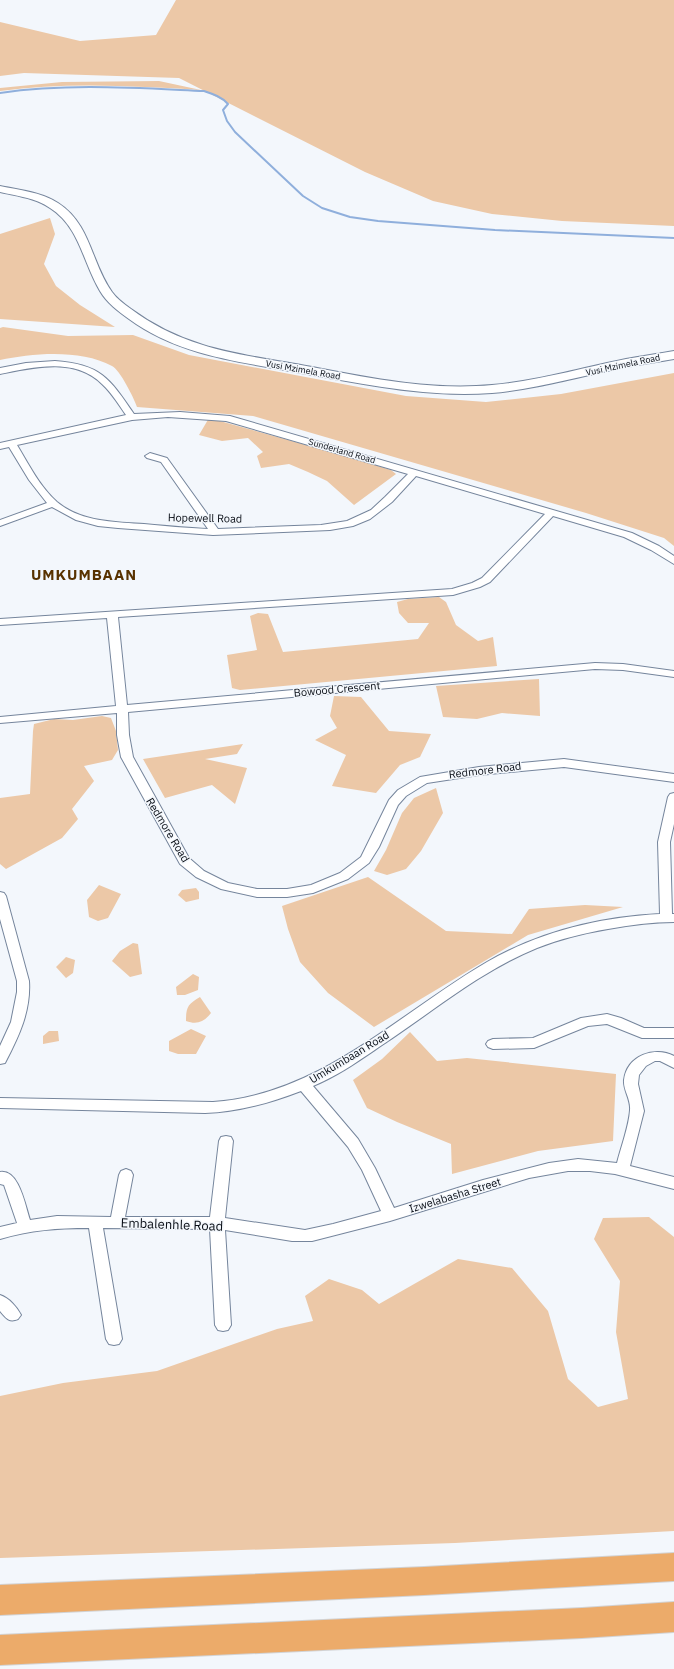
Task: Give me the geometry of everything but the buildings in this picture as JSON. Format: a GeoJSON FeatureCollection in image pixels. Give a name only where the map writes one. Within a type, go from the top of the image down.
{"type":"FeatureCollection","features":[{"type":"Feature","properties":{"kind":"highway"},"geometry":{"type":"LineString","coordinates":[[0,1600],[416,1581],[674,1567]]}},
{"type":"Feature","properties":{"kind":"highway"},"geometry":{"type":"LineString","coordinates":[[0,1650],[558,1624],[674,1617]]}},
{"type":"Feature","properties":{"kind":"main road","name":"Vusi Mzimela Road"},"geometry":{"type":"LineString","coordinates":[[0,184],[27,188],[54,198],[70,206],[82,216],[86,222],[112,281],[132,306],[153,320],[174,330],[227,347],[380,375],[456,382],[502,380],[537,376],[674,346]]}},
{"type":"Feature","properties":{"kind":"main road","name":"Vusi Mzimela Road"},"geometry":{"type":"LineString","coordinates":[[0,189],[32,196],[53,204],[67,214],[78,229],[102,285],[109,296],[129,314],[154,331],[173,340],[214,352],[377,383],[429,389],[469,390],[528,385],[627,363],[674,355]]}},
{"type":"Feature","properties":{"kind":"street"},"geometry":{"type":"LineString","coordinates":[[0,371],[47,364],[60,364],[84,369],[106,382],[132,417]]}},
{"type":"Feature","properties":{"kind":"street","name":"Sunderland Road"},"geometry":{"type":"LineString","coordinates":[[0,446],[132,417],[156,414],[186,414],[227,418],[628,535],[655,548],[674,561]]}},
{"type":"Feature","properties":{"kind":"street","name":"Hopewell Road"},"geometry":{"type":"LineString","coordinates":[[11,444],[45,496],[52,504],[75,517],[99,523],[187,531],[215,532],[323,527],[356,522],[372,514],[415,472]]}},
{"type":"Feature","properties":{"kind":"street"},"geometry":{"type":"LineString","coordinates":[[150,456],[164,460],[215,532]]}},
{"type":"Feature","properties":{"kind":"street"},"geometry":{"type":"LineString","coordinates":[[0,523],[52,504]]}},
{"type":"Feature","properties":{"kind":"street"},"geometry":{"type":"LineString","coordinates":[[0,622],[462,590],[476,585],[494,574],[552,512]]}},
{"type":"Feature","properties":{"kind":"street","name":"Redmore Road"},"geometry":{"type":"LineString","coordinates":[[112,615],[122,710],[123,735],[127,757],[184,861],[191,868],[210,880],[225,886],[257,892],[287,893],[324,885],[344,876],[365,860],[374,847],[393,803],[402,793],[424,780],[479,770],[564,763],[674,778]]}},
{"type":"Feature","properties":{"kind":"street","name":"Bowood Crescent"},"geometry":{"type":"LineString","coordinates":[[0,720],[595,666],[622,667],[674,674]]}},
{"type":"Feature","properties":{"kind":"street"},"geometry":{"type":"LineString","coordinates":[[670,918],[664,842],[674,797]]}},
{"type":"Feature","properties":{"kind":"street"},"geometry":{"type":"LineString","coordinates":[[0,896],[21,974],[24,991],[21,1014],[14,1032],[0,1059]]}},
{"type":"Feature","properties":{"kind":"street","name":"Umkumbaan Road"},"geometry":{"type":"LineString","coordinates":[[0,1103],[218,1107],[244,1103],[272,1096],[304,1085],[333,1070],[461,984],[532,945],[569,932],[641,920],[670,918]]}},
{"type":"Feature","properties":{"kind":"street"},"geometry":{"type":"LineString","coordinates":[[493,1044],[534,1043],[586,1021],[607,1019],[616,1021],[642,1033],[674,1033]]}},
{"type":"Feature","properties":{"kind":"street"},"geometry":{"type":"LineString","coordinates":[[622,1170],[637,1111],[637,1103],[632,1086],[633,1073],[642,1061],[649,1058],[660,1056],[674,1063]]}},
{"type":"Feature","properties":{"kind":"street"},"geometry":{"type":"LineString","coordinates":[[304,1085],[353,1143],[368,1168],[390,1215]]}},
{"type":"Feature","properties":{"kind":"street"},"geometry":{"type":"LineString","coordinates":[[223,1325],[217,1223],[226,1141]]}},
{"type":"Feature","properties":{"kind":"street","name":"Izwelabasha Street"},"geometry":{"type":"LineString","coordinates":[[390,1215],[536,1171],[577,1165],[622,1170],[674,1183]]}},
{"type":"Feature","properties":{"kind":"street"},"geometry":{"type":"LineString","coordinates":[[117,1223],[126,1175]]}},
{"type":"Feature","properties":{"kind":"street"},"geometry":{"type":"LineString","coordinates":[[0,1178],[5,1177],[10,1182],[25,1226]]}},
{"type":"Feature","properties":{"kind":"street","name":"Embalenhle Road"},"geometry":{"type":"LineString","coordinates":[[0,1233],[25,1226],[57,1222],[217,1223],[305,1236],[390,1215]]}},
{"type":"Feature","properties":{"kind":"street"},"geometry":{"type":"LineString","coordinates":[[95,1222],[114,1339]]}},
{"type":"Feature","properties":{"kind":"street"},"geometry":{"type":"LineString","coordinates":[[0,1302],[13,1315]]}},
{"type":"Feature","properties":{"kind":"shaded area"},"geometry":{"type":"Polygon","coordinates":[[[176,0],[674,0],[674,226],[562,221],[492,214],[433,201],[365,172],[179,78],[24,73],[0,76],[0,22],[80,41],[156,35],[176,0]]]}},
{"type":"Feature","properties":{"kind":"shaded area"},"geometry":{"type":"Polygon","coordinates":[[[159,81],[201,90],[125,86],[50,86],[0,91],[0,88],[62,82],[159,81]]]}},
{"type":"Feature","properties":{"kind":"shaded area"},"geometry":{"type":"Polygon","coordinates":[[[50,218],[55,234],[44,264],[56,286],[80,305],[115,327],[0,319],[0,234],[50,218]]]}},
{"type":"Feature","properties":{"kind":"shaded area"},"geometry":{"type":"Polygon","coordinates":[[[3,327],[68,336],[133,335],[189,355],[406,396],[486,402],[561,394],[674,373],[674,546],[664,538],[586,513],[253,416],[137,407],[130,391],[119,373],[112,366],[100,361],[86,357],[57,354],[42,354],[0,360],[0,328],[3,327]]]}},
{"type":"Feature","properties":{"kind":"shaded area"},"geometry":{"type":"Polygon","coordinates":[[[209,418],[335,453],[391,470],[396,474],[354,505],[327,481],[289,464],[261,468],[257,456],[263,452],[248,438],[222,441],[199,435],[209,418]]]}},
{"type":"Feature","properties":{"kind":"shaded area"},"geometry":{"type":"Polygon","coordinates":[[[439,597],[446,602],[456,625],[478,641],[493,637],[497,666],[240,690],[232,688],[227,655],[257,650],[250,616],[258,613],[268,614],[283,652],[418,639],[429,623],[408,623],[399,613],[397,602],[408,599],[439,597]]]}},
{"type":"Feature","properties":{"kind":"shaded area"},"geometry":{"type":"Polygon","coordinates":[[[539,679],[540,716],[502,713],[477,719],[443,717],[436,686],[539,679]]]}},
{"type":"Feature","properties":{"kind":"shaded area"},"geometry":{"type":"Polygon","coordinates":[[[334,696],[361,697],[389,731],[431,734],[420,757],[400,765],[376,793],[332,786],[346,755],[315,740],[337,728],[330,716],[334,696]]]}},
{"type":"Feature","properties":{"kind":"shaded area"},"geometry":{"type":"Polygon","coordinates":[[[102,716],[111,718],[116,731],[118,750],[112,760],[84,766],[94,781],[72,809],[78,819],[62,838],[6,869],[0,864],[0,798],[30,794],[34,724],[54,719],[73,720],[102,716]]]}},
{"type":"Feature","properties":{"kind":"shaded area"},"geometry":{"type":"Polygon","coordinates":[[[243,744],[237,754],[205,759],[247,768],[235,804],[212,785],[165,798],[143,759],[243,744]]]}},
{"type":"Feature","properties":{"kind":"shaded area"},"geometry":{"type":"Polygon","coordinates":[[[436,788],[443,813],[421,851],[406,869],[387,875],[374,871],[386,850],[402,813],[414,798],[436,788]]]}},
{"type":"Feature","properties":{"kind":"shaded area"},"geometry":{"type":"Polygon","coordinates":[[[368,877],[446,931],[512,934],[529,909],[585,905],[623,907],[528,935],[374,1027],[328,993],[300,962],[288,929],[282,906],[368,877]]]}},
{"type":"Feature","properties":{"kind":"shaded area"},"geometry":{"type":"Polygon","coordinates":[[[99,885],[121,894],[108,918],[98,921],[89,917],[87,900],[99,885]]]}},
{"type":"Feature","properties":{"kind":"shaded area"},"geometry":{"type":"Polygon","coordinates":[[[196,888],[199,892],[199,899],[186,902],[178,895],[182,890],[196,888]]]}},
{"type":"Feature","properties":{"kind":"shaded area"},"geometry":{"type":"Polygon","coordinates":[[[133,943],[138,944],[142,974],[130,977],[112,961],[120,951],[133,943]]]}},
{"type":"Feature","properties":{"kind":"shaded area"},"geometry":{"type":"Polygon","coordinates":[[[66,957],[75,960],[73,973],[66,978],[56,967],[66,957]]]}},
{"type":"Feature","properties":{"kind":"shaded area"},"geometry":{"type":"Polygon","coordinates":[[[193,974],[199,977],[198,990],[185,995],[177,995],[176,987],[193,974]]]}},
{"type":"Feature","properties":{"kind":"shaded area"},"geometry":{"type":"Polygon","coordinates":[[[200,997],[211,1013],[206,1019],[197,1023],[186,1021],[188,1006],[200,997]]]}},
{"type":"Feature","properties":{"kind":"shaded area"},"geometry":{"type":"Polygon","coordinates":[[[191,1029],[206,1036],[196,1054],[178,1054],[169,1051],[169,1041],[191,1029]]]}},
{"type":"Feature","properties":{"kind":"shaded area"},"geometry":{"type":"Polygon","coordinates":[[[49,1031],[58,1031],[59,1041],[43,1044],[43,1036],[49,1031]]]}},
{"type":"Feature","properties":{"kind":"shaded area"},"geometry":{"type":"Polygon","coordinates":[[[410,1032],[437,1061],[467,1058],[616,1074],[613,1141],[538,1151],[452,1174],[451,1144],[367,1108],[353,1080],[382,1059],[410,1032]]]}},
{"type":"Feature","properties":{"kind":"shaded area"},"geometry":{"type":"Polygon","coordinates":[[[649,1217],[674,1237],[674,1531],[455,1543],[0,1558],[0,1396],[63,1383],[157,1371],[277,1329],[313,1321],[305,1296],[329,1279],[362,1290],[379,1304],[458,1259],[512,1268],[548,1311],[568,1379],[598,1407],[628,1399],[616,1332],[620,1281],[594,1239],[603,1218],[649,1217]]]}},
{"type":"Feature","properties":{"kind":"waterway"},"geometry":{"type":"LineString","coordinates":[[0,93],[76,87],[204,91],[211,93],[228,104],[223,110],[227,121],[235,132],[303,196],[322,208],[350,217],[378,221],[495,230],[674,238]]}},
{"type":"Feature","properties":{"kind":"district","name":"UMKUMBAAN"},"geometry":{"type":"Point","coordinates":[84,575]}}]}
